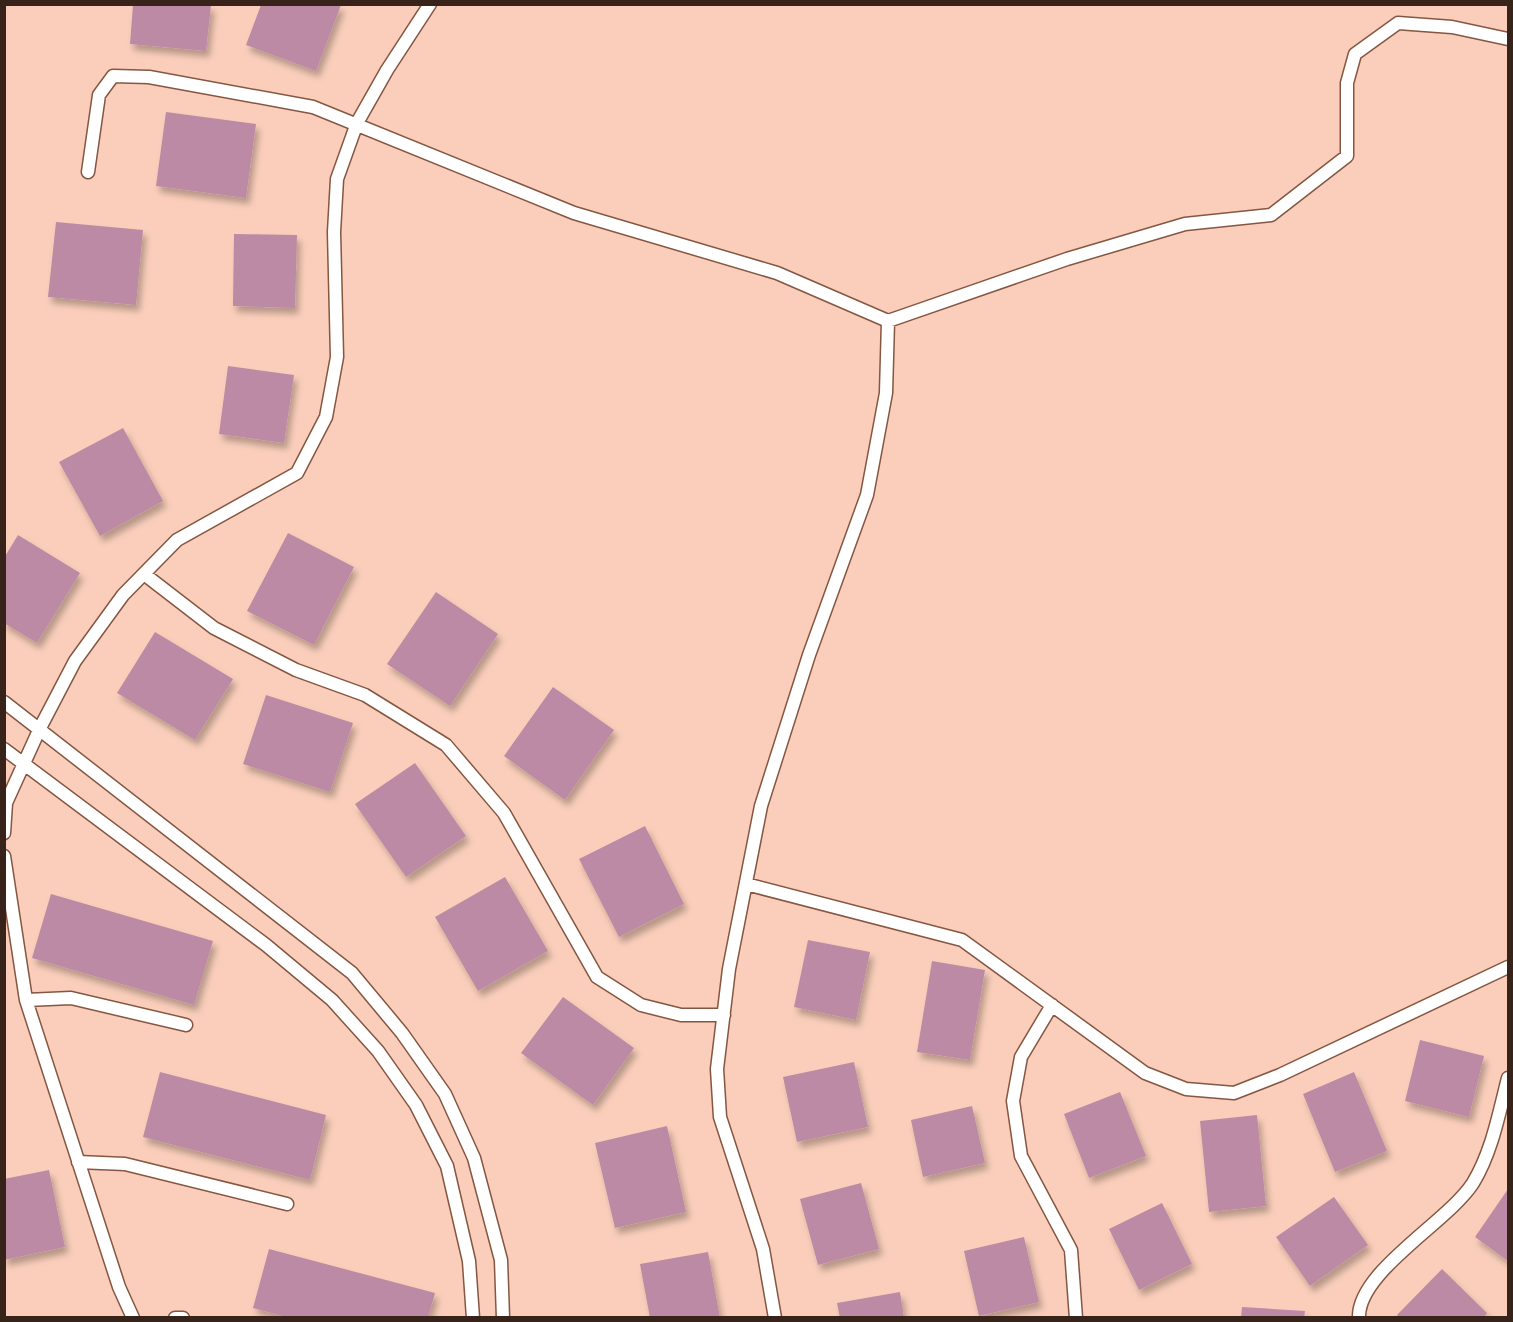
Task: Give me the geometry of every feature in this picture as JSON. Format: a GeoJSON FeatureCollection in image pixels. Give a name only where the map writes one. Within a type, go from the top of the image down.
{"type":"FeatureCollection","features":[{"type":"Feature","properties":{"kind":"lane"},"geometry":{"type":"LineString","coordinates":[[4,833],[6,803],[40,729],[75,662],[123,595],[177,540],[297,473],[326,417],[337,357],[334,232],[337,179],[357,123],[387,70],[430,4]]}},
{"type":"Feature","properties":{"kind":"lane"},"geometry":{"type":"LineString","coordinates":[[88,172],[99,95],[114,76],[149,77],[313,107],[574,213],[777,273],[888,321],[1067,259],[1185,224],[1271,215],[1347,156],[1347,83],[1355,54],[1398,23],[1452,27],[1509,39]]}},
{"type":"Feature","properties":{"kind":"lane"},"geometry":{"type":"LineString","coordinates":[[775,1317],[763,1249],[720,1117],[717,1069],[724,1015],[761,806],[809,656],[867,495],[886,393],[888,321]]}},
{"type":"Feature","properties":{"kind":"lane"},"geometry":{"type":"LineString","coordinates":[[144,573],[214,628],[296,670],[365,695],[446,745],[504,813],[597,977],[641,1005],[681,1015],[724,1015]]}},
{"type":"Feature","properties":{"kind":"lane"},"geometry":{"type":"LineString","coordinates":[[4,702],[352,973],[402,1034],[445,1094],[474,1158],[501,1260],[503,1317]]}},
{"type":"Feature","properties":{"kind":"lane"},"geometry":{"type":"LineString","coordinates":[[4,749],[267,945],[332,1000],[378,1051],[416,1106],[447,1166],[469,1261],[472,1317]]}},
{"type":"Feature","properties":{"kind":"lane"},"geometry":{"type":"LineString","coordinates":[[4,856],[26,1000],[119,1287],[133,1317]]}},
{"type":"Feature","properties":{"kind":"lane"},"geometry":{"type":"LineString","coordinates":[[746,884],[962,940],[1145,1073],[1186,1089],[1234,1093],[1280,1075],[1509,967]]}},
{"type":"Feature","properties":{"kind":"lane"},"geometry":{"type":"LineString","coordinates":[[26,1000],[71,998],[186,1025]]}},
{"type":"Feature","properties":{"kind":"lane"},"geometry":{"type":"LineString","coordinates":[[1052,1005],[1021,1057],[1013,1101],[1021,1156],[1071,1250],[1076,1317]]}},
{"type":"Feature","properties":{"kind":"lane"},"geometry":{"type":"LineString","coordinates":[[1359,1317],[1359,1306],[1386,1265],[1436,1224],[1473,1183],[1493,1138],[1509,1078]]}},
{"type":"Feature","properties":{"kind":"lane"},"geometry":{"type":"LineString","coordinates":[[78,1162],[125,1164],[287,1204]]}},
{"type":"Feature","properties":{"kind":"lane"},"geometry":{"type":"LineString","coordinates":[[175,1317],[183,1317]]}},
{"type":"Feature","properties":{"kind":"building"},"geometry":{"type":"Polygon","coordinates":[[[133,5],[211,5],[206,51],[130,44],[133,5]]]}},
{"type":"Feature","properties":{"kind":"building"},"geometry":{"type":"Polygon","coordinates":[[[261,5],[341,5],[316,71],[246,45],[261,5]]]}},
{"type":"Feature","properties":{"kind":"building"},"geometry":{"type":"Polygon","coordinates":[[[166,112],[256,124],[246,198],[156,186],[166,112]]]}},
{"type":"Feature","properties":{"kind":"building"},"geometry":{"type":"Polygon","coordinates":[[[56,222],[143,230],[136,305],[48,297],[56,222]]]}},
{"type":"Feature","properties":{"kind":"building"},"geometry":{"type":"Polygon","coordinates":[[[234,234],[297,235],[295,308],[233,306],[234,234]]]}},
{"type":"Feature","properties":{"kind":"building"},"geometry":{"type":"Polygon","coordinates":[[[228,366],[294,375],[284,443],[219,434],[228,366]]]}},
{"type":"Feature","properties":{"kind":"building"},"geometry":{"type":"Polygon","coordinates":[[[123,428],[163,501],[100,536],[59,462],[123,428]]]}},
{"type":"Feature","properties":{"kind":"building"},"geometry":{"type":"Polygon","coordinates":[[[288,533],[354,567],[314,645],[247,611],[288,533]]]}},
{"type":"Feature","properties":{"kind":"building"},"geometry":{"type":"Polygon","coordinates":[[[18,535],[80,573],[37,643],[4,623],[4,558],[18,535]]]}},
{"type":"Feature","properties":{"kind":"building"},"geometry":{"type":"Polygon","coordinates":[[[436,592],[498,634],[450,706],[387,664],[436,592]]]}},
{"type":"Feature","properties":{"kind":"building"},"geometry":{"type":"Polygon","coordinates":[[[155,632],[233,679],[195,740],[117,693],[155,632]]]}},
{"type":"Feature","properties":{"kind":"building"},"geometry":{"type":"Polygon","coordinates":[[[553,687],[614,730],[565,800],[504,756],[553,687]]]}},
{"type":"Feature","properties":{"kind":"building"},"geometry":{"type":"Polygon","coordinates":[[[266,695],[353,723],[330,792],[243,764],[266,695]]]}},
{"type":"Feature","properties":{"kind":"building"},"geometry":{"type":"Polygon","coordinates":[[[415,763],[466,836],[406,877],[355,804],[415,763]]]}},
{"type":"Feature","properties":{"kind":"building"},"geometry":{"type":"Polygon","coordinates":[[[645,826],[684,904],[619,937],[579,859],[645,826]]]}},
{"type":"Feature","properties":{"kind":"building"},"geometry":{"type":"Polygon","coordinates":[[[505,877],[548,951],[478,991],[435,917],[505,877]]]}},
{"type":"Feature","properties":{"kind":"building"},"geometry":{"type":"Polygon","coordinates":[[[51,894],[213,941],[194,1005],[32,958],[51,894]]]}},
{"type":"Feature","properties":{"kind":"building"},"geometry":{"type":"Polygon","coordinates":[[[808,940],[870,952],[856,1020],[794,1007],[808,940]]]}},
{"type":"Feature","properties":{"kind":"building"},"geometry":{"type":"Polygon","coordinates":[[[932,961],[985,970],[970,1060],[917,1052],[932,961]]]}},
{"type":"Feature","properties":{"kind":"building"},"geometry":{"type":"Polygon","coordinates":[[[563,997],[634,1048],[593,1105],[521,1053],[563,997]]]}},
{"type":"Feature","properties":{"kind":"building"},"geometry":{"type":"Polygon","coordinates":[[[1420,1040],[1484,1056],[1469,1117],[1405,1101],[1420,1040]]]}},
{"type":"Feature","properties":{"kind":"building"},"geometry":{"type":"Polygon","coordinates":[[[854,1062],[868,1127],[797,1142],[783,1077],[854,1062]]]}},
{"type":"Feature","properties":{"kind":"building"},"geometry":{"type":"Polygon","coordinates":[[[160,1072],[326,1115],[310,1180],[143,1137],[160,1072]]]}},
{"type":"Feature","properties":{"kind":"building"},"geometry":{"type":"Polygon","coordinates":[[[1354,1072],[1387,1151],[1335,1172],[1303,1094],[1354,1072]]]}},
{"type":"Feature","properties":{"kind":"building"},"geometry":{"type":"Polygon","coordinates":[[[1120,1092],[1146,1156],[1089,1178],[1064,1114],[1120,1092]]]}},
{"type":"Feature","properties":{"kind":"building"},"geometry":{"type":"Polygon","coordinates":[[[972,1106],[985,1163],[923,1177],[911,1120],[972,1106]]]}},
{"type":"Feature","properties":{"kind":"building"},"geometry":{"type":"Polygon","coordinates":[[[1257,1115],[1266,1206],[1209,1212],[1200,1121],[1257,1115]]]}},
{"type":"Feature","properties":{"kind":"building"},"geometry":{"type":"Polygon","coordinates":[[[667,1126],[686,1212],[615,1228],[595,1143],[667,1126]]]}},
{"type":"Feature","properties":{"kind":"building"},"geometry":{"type":"Polygon","coordinates":[[[49,1170],[65,1247],[4,1260],[4,1179],[49,1170]]]}},
{"type":"Feature","properties":{"kind":"building"},"geometry":{"type":"Polygon","coordinates":[[[861,1183],[879,1249],[818,1265],[800,1199],[861,1183]]]}},
{"type":"Feature","properties":{"kind":"building"},"geometry":{"type":"Polygon","coordinates":[[[1508,1189],[1508,1261],[1475,1237],[1508,1189]]]}},
{"type":"Feature","properties":{"kind":"building"},"geometry":{"type":"Polygon","coordinates":[[[1334,1197],[1368,1245],[1310,1286],[1276,1237],[1334,1197]]]}},
{"type":"Feature","properties":{"kind":"building"},"geometry":{"type":"Polygon","coordinates":[[[1162,1203],[1192,1264],[1139,1290],[1109,1229],[1162,1203]]]}},
{"type":"Feature","properties":{"kind":"building"},"geometry":{"type":"Polygon","coordinates":[[[1024,1237],[1039,1302],[979,1316],[964,1251],[1024,1237]]]}},
{"type":"Feature","properties":{"kind":"building"},"geometry":{"type":"Polygon","coordinates":[[[269,1249],[435,1293],[428,1318],[290,1318],[253,1308],[269,1249]]]}},
{"type":"Feature","properties":{"kind":"building"},"geometry":{"type":"Polygon","coordinates":[[[708,1252],[720,1318],[650,1318],[640,1264],[708,1252]]]}},
{"type":"Feature","properties":{"kind":"building"},"geometry":{"type":"Polygon","coordinates":[[[1442,1269],[1487,1313],[1483,1318],[1400,1318],[1397,1315],[1442,1269]]]}},
{"type":"Feature","properties":{"kind":"building"},"geometry":{"type":"Polygon","coordinates":[[[900,1292],[904,1318],[840,1318],[837,1303],[900,1292]]]}},
{"type":"Feature","properties":{"kind":"building"},"geometry":{"type":"Polygon","coordinates":[[[1242,1307],[1305,1311],[1304,1318],[1241,1318],[1242,1307]]]}}]}
